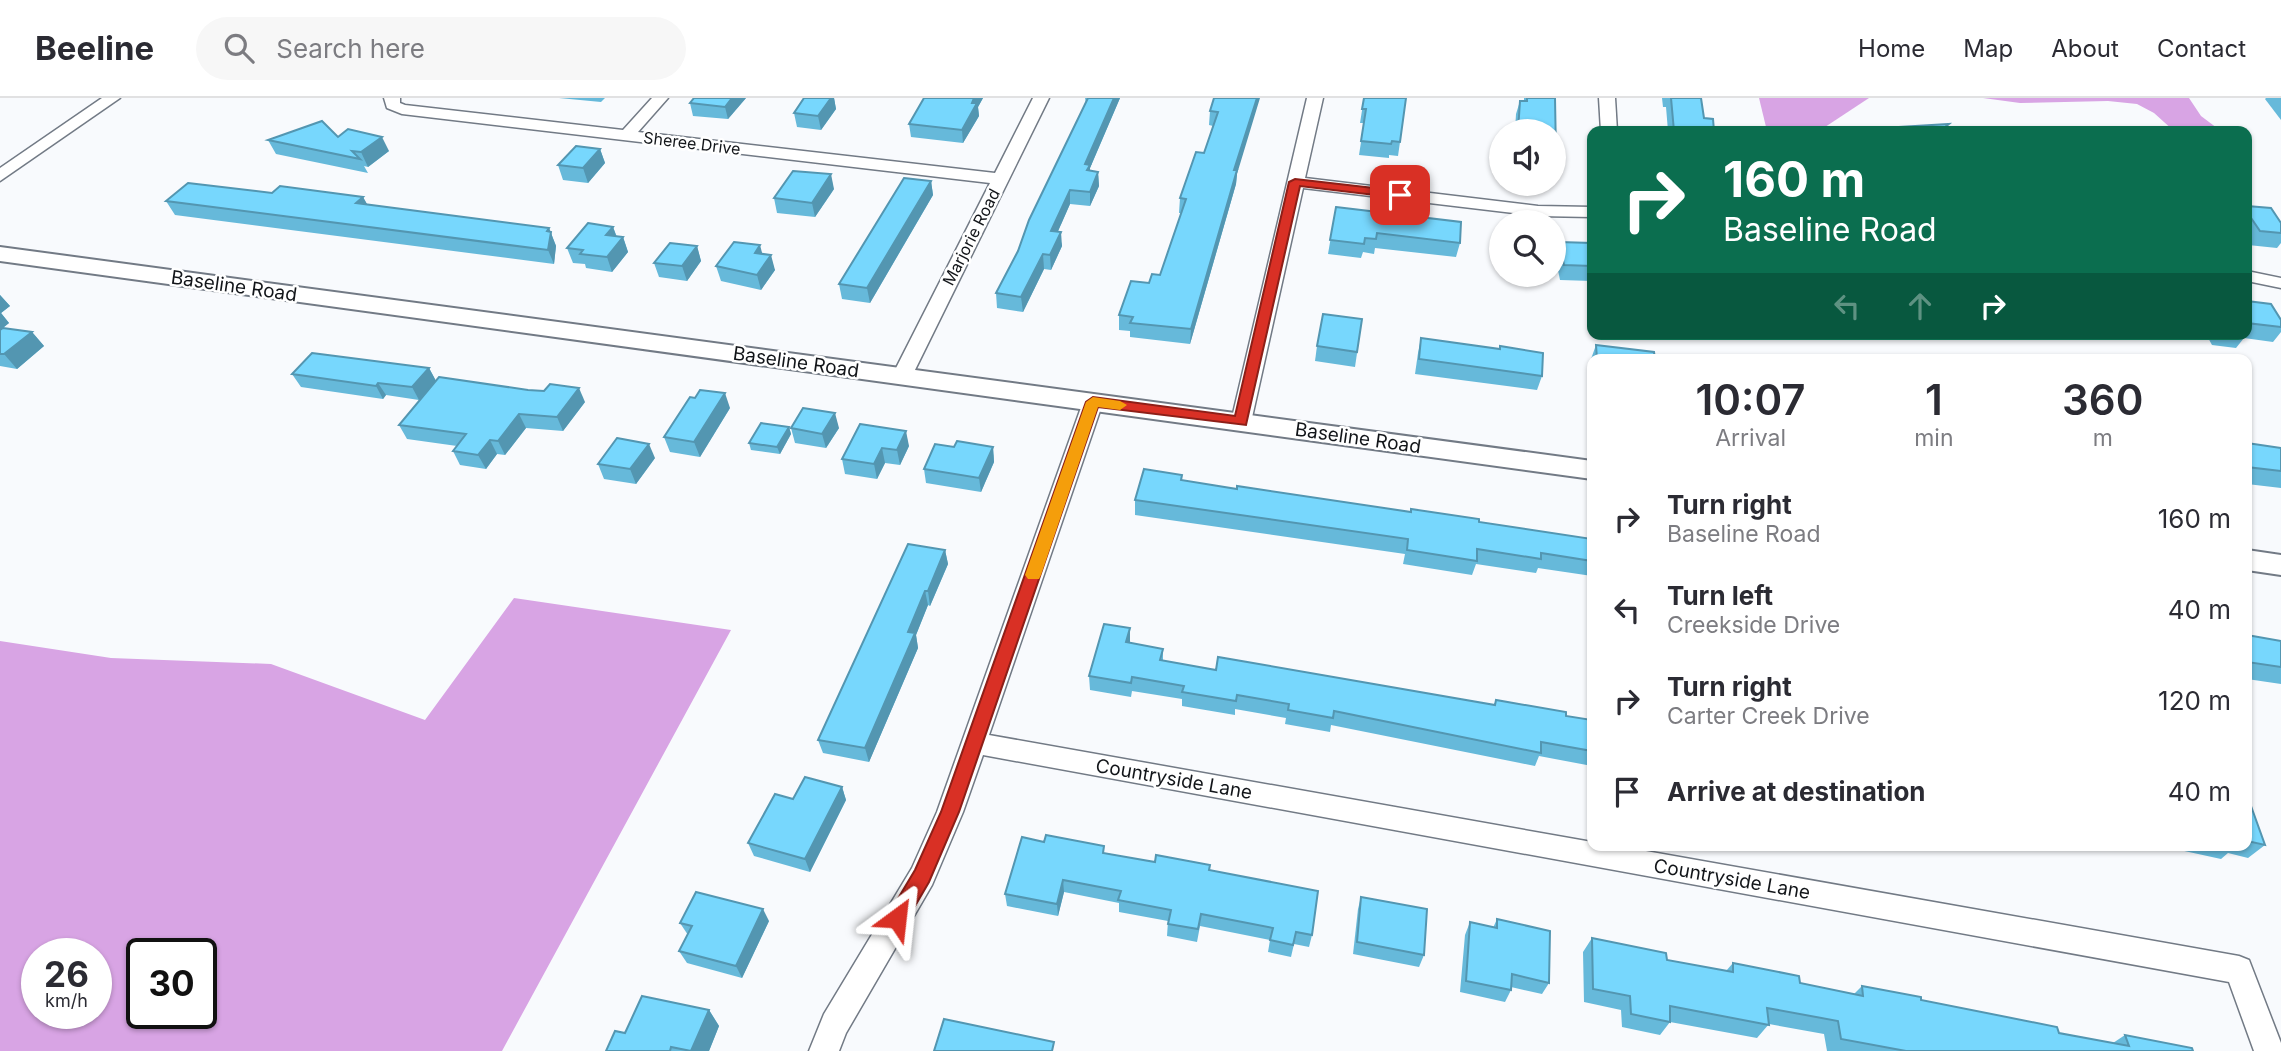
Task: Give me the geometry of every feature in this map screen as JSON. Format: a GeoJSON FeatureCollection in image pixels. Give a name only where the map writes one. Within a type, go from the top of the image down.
{"type":"FeatureCollection","features":[{"type":"Feature","properties":{"kind":"street"},"geometry":{"type":"LineString","coordinates":[[0,176],[112,98]]}},
{"type":"Feature","properties":{"kind":"street","name":"Sheree Drive"},"geometry":{"type":"LineString","coordinates":[[391,98],[392,105],[402,109],[1001,178]]}},
{"type":"Feature","properties":{"kind":"street"},"geometry":{"type":"LineString","coordinates":[[627,135],[660,98]]}},
{"type":"Feature","properties":{"kind":"street","name":"Marjorie Road"},"geometry":{"type":"LineString","coordinates":[[902,376],[1041,98]]}},
{"type":"Feature","properties":{"kind":"street"},"geometry":{"type":"LineString","coordinates":[[1241,422],[1315,98]]}},
{"type":"Feature","properties":{"kind":"street"},"geometry":{"type":"LineString","coordinates":[[1607,98],[1609,126]]}},
{"type":"Feature","properties":{"kind":"street"},"geometry":{"type":"LineString","coordinates":[[1295,182],[1551,212],[1587,212]]}},
{"type":"Feature","properties":{"kind":"street","name":"Baseline Road"},"geometry":{"type":"LineString","coordinates":[[0,254],[1587,469]]}},
{"type":"Feature","properties":{"kind":"street"},"geometry":{"type":"LineString","coordinates":[[2252,277],[2281,283]]}},
{"type":"Feature","properties":{"kind":"street"},"geometry":{"type":"LineString","coordinates":[[824,1051],[835,1024],[922,876],[950,812],[1093,402]]}},
{"type":"Feature","properties":{"kind":"street"},"geometry":{"type":"LineString","coordinates":[[2252,561],[2281,565]]}},
{"type":"Feature","properties":{"kind":"street","name":"Countryside Lane"},"geometry":{"type":"LineString","coordinates":[[974,743],[2239,970],[2269,1051]]}},
{"type":"Feature","properties":{"kind":"shaded area"},"geometry":{"type":"Polygon","coordinates":[[[1759,98],[1869,98],[1827,126],[1766,126],[1759,98]]]}},
{"type":"Feature","properties":{"kind":"shaded area"},"geometry":{"type":"Polygon","coordinates":[[[1983,98],[2189,98],[2201,116],[2214,126],[2168,126],[2154,113],[2137,104],[2108,101],[2020,103],[1983,98]]]}},
{"type":"Feature","properties":{"kind":"shaded area"},"geometry":{"type":"Polygon","coordinates":[[[514,598],[731,630],[502,1051],[0,1051],[0,641],[111,658],[271,664],[425,720],[514,598]]]}},
{"type":"Feature","properties":{"kind":"building"},"geometry":{"type":"Polygon","coordinates":[[[694,98],[732,98],[725,107],[690,103],[694,98]]]}},
{"type":"Feature","properties":{"kind":"building"},"geometry":{"type":"Polygon","coordinates":[[[804,98],[831,98],[818,116],[794,113],[804,98]]]}},
{"type":"Feature","properties":{"kind":"building"},"geometry":{"type":"Polygon","coordinates":[[[924,98],[974,98],[972,103],[977,103],[962,130],[909,124],[924,98]]]}},
{"type":"Feature","properties":{"kind":"building"},"geometry":{"type":"Polygon","coordinates":[[[1088,98],[1114,98],[1085,164],[1090,165],[1087,170],[1098,172],[1090,192],[1070,190],[1051,231],[1061,232],[1050,255],[1043,254],[1021,297],[996,293],[1018,251],[1029,220],[1088,98]]]}},
{"type":"Feature","properties":{"kind":"building"},"geometry":{"type":"Polygon","coordinates":[[[1214,98],[1257,98],[1234,170],[1237,170],[1191,329],[1130,323],[1133,317],[1119,315],[1131,281],[1149,283],[1152,274],[1160,275],[1186,199],[1180,198],[1196,152],[1204,153],[1218,112],[1210,111],[1214,98]]]}},
{"type":"Feature","properties":{"kind":"building"},"geometry":{"type":"Polygon","coordinates":[[[1364,98],[1406,98],[1400,142],[1392,141],[1391,144],[1361,141],[1366,109],[1362,109],[1364,98]]]}},
{"type":"Feature","properties":{"kind":"building"},"geometry":{"type":"Polygon","coordinates":[[[1527,98],[1555,98],[1555,119],[1519,119],[1520,101],[1527,101],[1527,98]]]}},
{"type":"Feature","properties":{"kind":"building"},"geometry":{"type":"Polygon","coordinates":[[[1671,98],[1701,98],[1704,118],[1713,119],[1714,126],[1674,126],[1671,98]]]}},
{"type":"Feature","properties":{"kind":"building"},"geometry":{"type":"Polygon","coordinates":[[[322,121],[338,137],[348,129],[382,137],[361,152],[352,151],[360,159],[268,140],[322,121]]]}},
{"type":"Feature","properties":{"kind":"building"},"geometry":{"type":"Polygon","coordinates":[[[1949,124],[1946,126],[1916,126],[1949,124]]]}},
{"type":"Feature","properties":{"kind":"building"},"geometry":{"type":"Polygon","coordinates":[[[576,146],[600,149],[583,168],[558,165],[576,146]]]}},
{"type":"Feature","properties":{"kind":"building"},"geometry":{"type":"Polygon","coordinates":[[[793,171],[831,174],[812,203],[774,198],[793,171]]]}},
{"type":"Feature","properties":{"kind":"building"},"geometry":{"type":"Polygon","coordinates":[[[904,178],[931,181],[867,288],[839,284],[904,178]]]}},
{"type":"Feature","properties":{"kind":"building"},"geometry":{"type":"Polygon","coordinates":[[[188,183],[272,193],[280,186],[363,197],[356,203],[549,228],[547,231],[551,232],[548,250],[166,201],[188,183]]]}},
{"type":"Feature","properties":{"kind":"building"},"geometry":{"type":"Polygon","coordinates":[[[2252,206],[2271,208],[2281,223],[2281,233],[2260,231],[2252,219],[2252,206]]]}},
{"type":"Feature","properties":{"kind":"building"},"geometry":{"type":"Polygon","coordinates":[[[1336,207],[1461,222],[1460,243],[1377,233],[1376,239],[1365,238],[1364,244],[1330,240],[1336,207]]]}},
{"type":"Feature","properties":{"kind":"building"},"geometry":{"type":"Polygon","coordinates":[[[588,223],[613,227],[606,235],[623,237],[607,257],[580,254],[583,250],[567,248],[588,223]]]}},
{"type":"Feature","properties":{"kind":"building"},"geometry":{"type":"Polygon","coordinates":[[[734,242],[760,245],[755,253],[771,255],[757,275],[716,266],[734,242]]]}},
{"type":"Feature","properties":{"kind":"building"},"geometry":{"type":"Polygon","coordinates":[[[1566,242],[1587,243],[1587,266],[1566,265],[1566,242]]]}},
{"type":"Feature","properties":{"kind":"building"},"geometry":{"type":"Polygon","coordinates":[[[670,243],[697,246],[682,266],[654,263],[670,243]]]}},
{"type":"Feature","properties":{"kind":"building"},"geometry":{"type":"Polygon","coordinates":[[[2252,302],[2271,304],[2281,320],[2281,327],[2252,324],[2252,302]]]}},
{"type":"Feature","properties":{"kind":"building"},"geometry":{"type":"Polygon","coordinates":[[[1323,314],[1362,319],[1357,352],[1317,346],[1323,314]]]}},
{"type":"Feature","properties":{"kind":"building"},"geometry":{"type":"Polygon","coordinates":[[[3,328],[32,332],[4,354],[0,354],[0,330],[3,328]]]}},
{"type":"Feature","properties":{"kind":"building"},"geometry":{"type":"Polygon","coordinates":[[[1421,338],[1543,353],[1542,376],[1419,359],[1421,338]]]}},
{"type":"Feature","properties":{"kind":"building"},"geometry":{"type":"Polygon","coordinates":[[[1596,345],[1654,354],[1597,354],[1596,345]]]}},
{"type":"Feature","properties":{"kind":"building"},"geometry":{"type":"Polygon","coordinates":[[[312,353],[429,368],[412,387],[378,383],[376,386],[292,374],[312,353]]]}},
{"type":"Feature","properties":{"kind":"building"},"geometry":{"type":"Polygon","coordinates":[[[439,377],[528,390],[544,391],[550,384],[579,388],[557,417],[519,414],[498,441],[490,440],[478,455],[453,451],[466,434],[399,425],[439,377]]]}},
{"type":"Feature","properties":{"kind":"building"},"geometry":{"type":"Polygon","coordinates":[[[700,390],[725,393],[694,442],[664,437],[690,397],[695,398],[700,390]]]}},
{"type":"Feature","properties":{"kind":"building"},"geometry":{"type":"Polygon","coordinates":[[[803,408],[835,413],[822,434],[791,428],[803,408]]]}},
{"type":"Feature","properties":{"kind":"building"},"geometry":{"type":"Polygon","coordinates":[[[761,423],[789,427],[777,447],[749,443],[761,423]]]}},
{"type":"Feature","properties":{"kind":"building"},"geometry":{"type":"Polygon","coordinates":[[[860,424],[906,431],[897,450],[882,448],[874,464],[842,459],[860,424]]]}},
{"type":"Feature","properties":{"kind":"building"},"geometry":{"type":"Polygon","coordinates":[[[617,438],[649,444],[630,469],[598,464],[617,438]]]}},
{"type":"Feature","properties":{"kind":"building"},"geometry":{"type":"Polygon","coordinates":[[[957,441],[993,447],[979,478],[924,469],[935,444],[954,447],[957,441]]]}},
{"type":"Feature","properties":{"kind":"building"},"geometry":{"type":"Polygon","coordinates":[[[2252,444],[2281,448],[2281,471],[2252,468],[2252,444]]]}},
{"type":"Feature","properties":{"kind":"building"},"geometry":{"type":"Polygon","coordinates":[[[1144,469],[1182,475],[1181,480],[1237,489],[1237,486],[1411,512],[1411,509],[1587,538],[1587,560],[1541,553],[1541,559],[1477,549],[1477,561],[1407,550],[1408,539],[1135,500],[1144,469]]]}},
{"type":"Feature","properties":{"kind":"building"},"geometry":{"type":"Polygon","coordinates":[[[908,544],[945,550],[908,632],[915,633],[865,748],[818,740],[908,544]]]}},
{"type":"Feature","properties":{"kind":"building"},"geometry":{"type":"Polygon","coordinates":[[[1104,624],[1130,628],[1126,642],[1163,649],[1160,660],[1216,670],[1218,657],[1495,705],[1496,700],[1566,712],[1566,716],[1587,719],[1587,750],[1541,742],[1541,753],[1334,711],[1333,718],[1288,710],[1289,704],[1237,695],[1236,701],[1182,692],[1184,686],[1132,677],[1131,683],[1089,676],[1104,624]]]}},
{"type":"Feature","properties":{"kind":"building"},"geometry":{"type":"Polygon","coordinates":[[[2252,636],[2281,641],[2281,667],[2252,663],[2252,636]]]}},
{"type":"Feature","properties":{"kind":"building"},"geometry":{"type":"Polygon","coordinates":[[[805,777],[842,787],[805,859],[748,843],[775,794],[793,799],[805,777]]]}},
{"type":"Feature","properties":{"kind":"building"},"geometry":{"type":"Polygon","coordinates":[[[2252,809],[2265,845],[2252,842],[2252,809]]]}},
{"type":"Feature","properties":{"kind":"building"},"geometry":{"type":"Polygon","coordinates":[[[1046,835],[1104,846],[1103,853],[1155,862],[1156,855],[1210,865],[1209,870],[1318,891],[1312,935],[1296,932],[1293,945],[1270,940],[1273,928],[1201,914],[1198,929],[1168,924],[1171,910],[1118,900],[1121,891],[1063,880],[1057,904],[1005,894],[1022,837],[1044,842],[1046,835]]]}},
{"type":"Feature","properties":{"kind":"building"},"geometry":{"type":"Polygon","coordinates":[[[696,892],[763,909],[736,966],[679,951],[692,926],[680,923],[696,892]]]}},
{"type":"Feature","properties":{"kind":"building"},"geometry":{"type":"Polygon","coordinates":[[[1361,897],[1427,909],[1424,955],[1357,942],[1361,897]]]}},
{"type":"Feature","properties":{"kind":"building"},"geometry":{"type":"Polygon","coordinates":[[[1497,919],[1550,931],[1549,983],[1512,974],[1511,990],[1466,981],[1470,922],[1497,928],[1497,919]]]}},
{"type":"Feature","properties":{"kind":"building"},"geometry":{"type":"Polygon","coordinates":[[[1592,938],[1666,953],[1667,960],[1733,972],[1733,963],[1799,976],[1800,983],[1863,996],[1862,986],[2057,1027],[2059,1033],[2129,1046],[2125,1035],[2192,1048],[2193,1051],[1906,1051],[1841,1039],[1838,1021],[1767,1008],[1769,1025],[1670,1006],[1670,1022],[1631,1014],[1630,996],[1593,989],[1592,938]]]}},
{"type":"Feature","properties":{"kind":"building"},"geometry":{"type":"Polygon","coordinates":[[[642,996],[709,1010],[691,1051],[671,1047],[670,1051],[606,1051],[615,1031],[625,1033],[642,996]]]}},
{"type":"Feature","properties":{"kind":"building"},"geometry":{"type":"Polygon","coordinates":[[[944,1019],[1054,1042],[1052,1051],[934,1051],[944,1019]]]}},
{"type":"Feature","properties":{"kind":"slow traffic"},"geometry":{"type":"LineString","coordinates":[[1033,575],[1093,402],[1120,405]]}},
{"type":"Feature","properties":{"kind":"route"},"geometry":{"type":"LineString","coordinates":[[897,918],[922,876],[950,812],[1093,402],[1241,422],[1295,182],[1400,195]]}}]}
